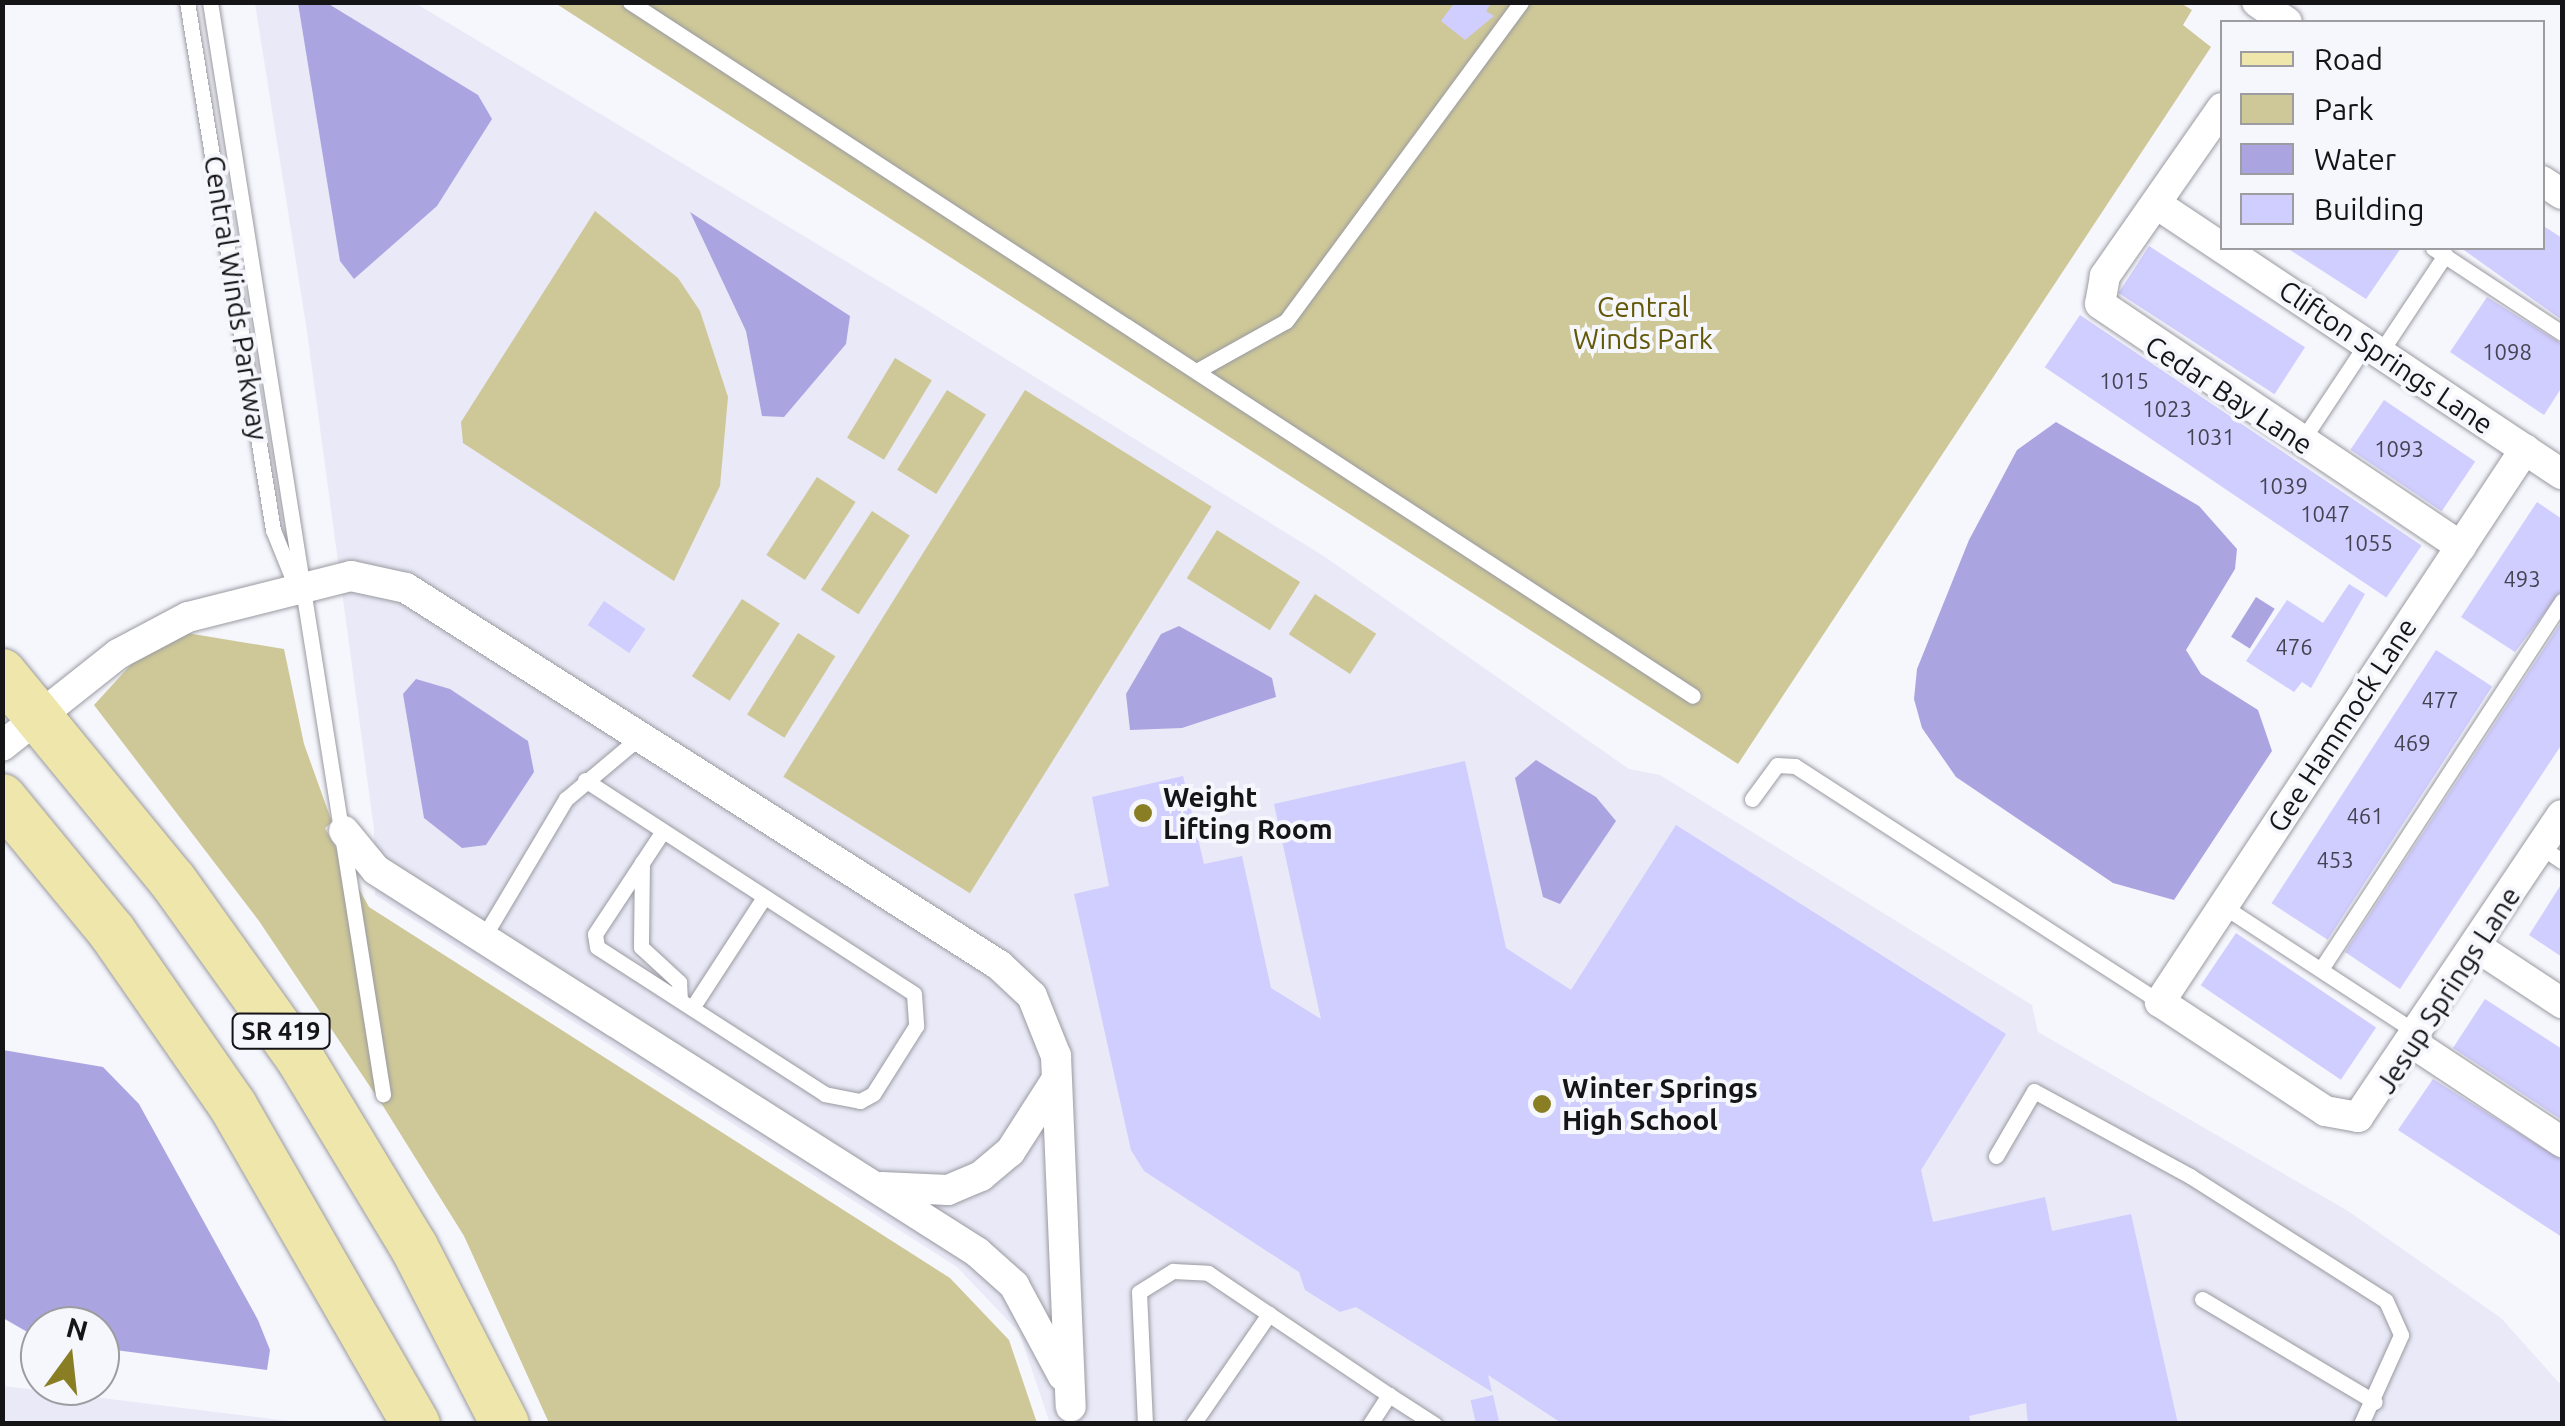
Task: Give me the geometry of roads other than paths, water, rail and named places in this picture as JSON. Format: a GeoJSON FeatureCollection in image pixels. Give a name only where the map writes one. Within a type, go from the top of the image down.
{"type":"FeatureCollection","features":[{"type":"Feature","properties":{"kind":"main road","name":"SR 419"},"geometry":{"type":"LineString","coordinates":[[2,673],[174,881],[300,1060],[414,1247],[506,1424]]}},
{"type":"Feature","properties":{"kind":"main road","name":"SR 419"},"geometry":{"type":"LineString","coordinates":[[2,798],[112,932],[233,1106],[416,1424]]}},
{"type":"Feature","properties":{"kind":"street"},"geometry":{"type":"LineString","coordinates":[[2158,206],[2220,112]]}},
{"type":"Feature","properties":{"kind":"street","name":"Clifton Springs Lane"},"geometry":{"type":"LineString","coordinates":[[2158,206],[2220,247]]}},
{"type":"Feature","properties":{"kind":"street","name":"Cedar Bay Lane"},"geometry":{"type":"LineString","coordinates":[[2158,206],[2102,282],[2103,309],[2460,547]]}},
{"type":"Feature","properties":{"kind":"street","name":"Clifton Springs Lane"},"geometry":{"type":"LineString","coordinates":[[2224,250],[2562,474]]}},
{"type":"Feature","properties":{"kind":"street","name":"Gee Hammock Lane"},"geometry":{"type":"LineString","coordinates":[[2160,1002],[2525,449]]}},
{"type":"Feature","properties":{"kind":"street"},"geometry":{"type":"LineString","coordinates":[[2,746],[39,715],[160,630],[218,606],[351,576],[406,588],[642,735],[999,965],[1049,1026],[1057,1077],[1072,1415]]}},
{"type":"Feature","properties":{"kind":"street","name":"Jesup Springs Lane"},"geometry":{"type":"LineString","coordinates":[[2160,1002],[2340,1118],[2366,1112],[2478,947],[2552,854],[2562,815]]}},
{"type":"Feature","properties":{"kind":"street"},"geometry":{"type":"LineString","coordinates":[[344,831],[376,870],[874,1186],[1014,1285],[1046,1335],[1072,1415]]}},
{"type":"Feature","properties":{"kind":"street"},"geometry":{"type":"LineString","coordinates":[[2478,947],[2562,1003]]}},
{"type":"Feature","properties":{"kind":"street"},"geometry":{"type":"LineString","coordinates":[[2417,1039],[2562,1142]]}},
{"type":"Feature","properties":{"kind":"street"},"geometry":{"type":"LineString","coordinates":[[874,1186],[948,1190],[981,1176],[1010,1152],[1057,1077]]}},
{"type":"Feature","properties":{"kind":"lane","name":"Central Winds Parkway"},"geometry":{"type":"LineString","coordinates":[[187,2],[274,530],[297,590],[344,831],[384,1094]]}},
{"type":"Feature","properties":{"kind":"lane","name":"Central Winds Parkway"},"geometry":{"type":"LineString","coordinates":[[210,2],[297,528],[297,590]]}},
{"type":"Feature","properties":{"kind":"lane"},"geometry":{"type":"LineString","coordinates":[[630,2],[1200,369],[1692,696]]}},
{"type":"Feature","properties":{"kind":"lane"},"geometry":{"type":"LineString","coordinates":[[1200,369],[1286,321],[1521,2]]}},
{"type":"Feature","properties":{"kind":"lane"},"geometry":{"type":"LineString","coordinates":[[2300,442],[2373,349],[2439,251],[2562,332]]}},
{"type":"Feature","properties":{"kind":"lane"},"geometry":{"type":"LineString","coordinates":[[2321,968],[2562,602]]}},
{"type":"Feature","properties":{"kind":"lane"},"geometry":{"type":"LineString","coordinates":[[483,938],[585,780],[642,735]]}},
{"type":"Feature","properties":{"kind":"lane"},"geometry":{"type":"LineString","coordinates":[[1752,800],[1775,767],[1790,764],[2160,1002]]}},
{"type":"Feature","properties":{"kind":"lane"},"geometry":{"type":"LineString","coordinates":[[585,780],[914,994],[916,1026],[882,1081],[860,1101],[825,1094],[597,947],[595,934],[663,831]]}},
{"type":"Feature","properties":{"kind":"lane"},"geometry":{"type":"LineString","coordinates":[[642,862],[641,946],[679,982],[686,1004]]}},
{"type":"Feature","properties":{"kind":"lane"},"geometry":{"type":"LineString","coordinates":[[686,1004],[764,896]]}},
{"type":"Feature","properties":{"kind":"lane"},"geometry":{"type":"LineString","coordinates":[[2223,906],[2321,968],[2417,1039]]}},
{"type":"Feature","properties":{"kind":"lane"},"geometry":{"type":"LineString","coordinates":[[1996,1156],[2034,1091],[2190,1176],[2386,1301],[2401,1335],[2375,1402],[2362,1424]]}},
{"type":"Feature","properties":{"kind":"lane"},"geometry":{"type":"LineString","coordinates":[[1145,1424],[1139,1292],[1173,1271],[1208,1274],[1434,1424]]}},
{"type":"Feature","properties":{"kind":"lane"},"geometry":{"type":"LineString","coordinates":[[2202,1299],[2375,1402]]}},
{"type":"Feature","properties":{"kind":"lane"},"geometry":{"type":"LineString","coordinates":[[1193,1424],[1269,1314]]}},
{"type":"Feature","properties":{"kind":"lane"},"geometry":{"type":"LineString","coordinates":[[1370,1424],[1389,1395]]}},
{"type":"Feature","properties":{"kind":"water"},"geometry":{"type":"Polygon","coordinates":[[[298,3],[327,3],[478,95],[492,119],[437,206],[354,279],[340,261],[298,3]]]}},
{"type":"Feature","properties":{"kind":"water"},"geometry":{"type":"Polygon","coordinates":[[[690,212],[850,316],[846,344],[784,417],[762,416],[746,331],[690,212]]]}},
{"type":"Feature","properties":{"kind":"water"},"geometry":{"type":"Polygon","coordinates":[[[2056,422],[2199,506],[2237,549],[2235,569],[2186,650],[2201,674],[2258,710],[2272,751],[2174,900],[2113,883],[1956,777],[1922,728],[1914,699],[1917,669],[1969,540],[2017,450],[2056,422]]]}},
{"type":"Feature","properties":{"kind":"water"},"geometry":{"type":"Polygon","coordinates":[[[2256,597],[2275,609],[2250,649],[2231,637],[2256,597]]]}},
{"type":"Feature","properties":{"kind":"water"},"geometry":{"type":"Polygon","coordinates":[[[1179,626],[1272,678],[1276,697],[1182,728],[1130,730],[1126,694],[1161,634],[1179,626]]]}},
{"type":"Feature","properties":{"kind":"water"},"geometry":{"type":"Polygon","coordinates":[[[416,679],[450,689],[528,741],[534,772],[486,845],[462,848],[424,818],[403,694],[416,679]]]}},
{"type":"Feature","properties":{"kind":"water"},"geometry":{"type":"Polygon","coordinates":[[[1536,760],[1596,797],[1616,821],[1560,904],[1543,897],[1515,778],[1536,760]]]}},
{"type":"Feature","properties":{"kind":"water"},"geometry":{"type":"Polygon","coordinates":[[[3,1050],[103,1067],[139,1104],[258,1320],[270,1350],[267,1370],[120,1351],[120,1306],[20,1306],[20,1328],[3,1318],[3,1050]]]}},
{"type":"Feature","properties":{"kind":"place","name":"Weight Lifting Room"},"geometry":{"type":"Point","coordinates":[1143,813]}},
{"type":"Feature","properties":{"kind":"place","name":"Winter Springs High School"},"geometry":{"type":"Point","coordinates":[1542,1104]}},
{"type":"Feature","properties":{"kind":"park label","name":"Central Winds Park"},"geometry":{"type":"Point","coordinates":[1643,323]}}]}
